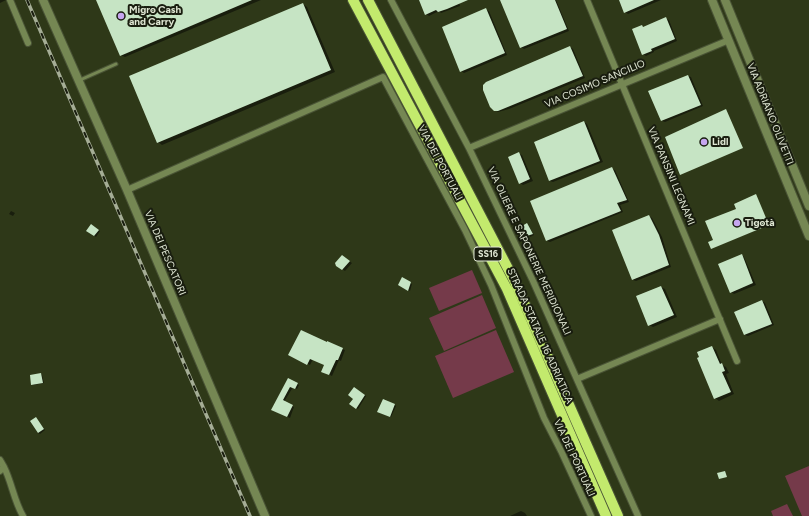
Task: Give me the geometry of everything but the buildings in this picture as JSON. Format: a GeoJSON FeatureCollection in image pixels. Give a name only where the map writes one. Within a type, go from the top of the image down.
{"type":"FeatureCollection","features":[{"type":"Feature","properties":{"kind":"highway","name":"STRADA STATALE 16 ADRIATICA"},"geometry":{"type":"LineString","coordinates":[[353,0],[507,289],[606,516]]}},
{"type":"Feature","properties":{"kind":"highway","name":"STRADA STATALE 16 ADRIATICA"},"geometry":{"type":"LineString","coordinates":[[368,0],[514,280],[618,516]]}},
{"type":"Feature","properties":{"kind":"street"},"geometry":{"type":"LineString","coordinates":[[10,0],[28,43]]}},
{"type":"Feature","properties":{"kind":"street","name":"VIA DEI PESCATORI"},"geometry":{"type":"LineString","coordinates":[[43,0],[265,516]]}},
{"type":"Feature","properties":{"kind":"street","name":"VIA OLIERE E SAPONERIE MERIDIONALI"},"geometry":{"type":"LineString","coordinates":[[391,0],[469,148],[533,281],[638,516]]}},
{"type":"Feature","properties":{"kind":"street","name":"VIA PANSINI LEGNAMI"},"geometry":{"type":"LineString","coordinates":[[587,0],[737,361]]}},
{"type":"Feature","properties":{"kind":"street","name":"VIA ADRIANO OLIVETTI"},"geometry":{"type":"LineString","coordinates":[[712,0],[809,236]]}},
{"type":"Feature","properties":{"kind":"street","name":"VIA ADRIANO OLIVETTI"},"geometry":{"type":"LineString","coordinates":[[725,0],[809,206]]}},
{"type":"Feature","properties":{"kind":"street","name":"VIA COSIMO SANCILIO"},"geometry":{"type":"LineString","coordinates":[[469,148],[729,40]]}},
{"type":"Feature","properties":{"kind":"street","name":"VIA DEI PORTUALI"},"geometry":{"type":"LineString","coordinates":[[126,190],[383,77],[465,230],[491,285],[544,418],[591,516]]}},
{"type":"Feature","properties":{"kind":"street"},"geometry":{"type":"LineString","coordinates":[[577,379],[720,319]]}},
{"type":"Feature","properties":{"kind":"street"},"geometry":{"type":"LineString","coordinates":[[0,460],[2,469],[10,480],[16,505],[23,516]]}},
{"type":"Feature","properties":{"kind":"lane"},"geometry":{"type":"LineString","coordinates":[[78,80],[116,64]]}},
{"type":"Feature","properties":{"kind":"shaded area"},"geometry":{"type":"Polygon","coordinates":[[[472,270],[482,293],[439,311],[429,288],[472,270]]]}},
{"type":"Feature","properties":{"kind":"shaded area"},"geometry":{"type":"Polygon","coordinates":[[[482,295],[496,328],[444,351],[429,318],[482,295]]]}},
{"type":"Feature","properties":{"kind":"shaded area"},"geometry":{"type":"Polygon","coordinates":[[[496,330],[514,372],[453,398],[435,356],[496,330]]]}},
{"type":"Feature","properties":{"kind":"shaded area"},"geometry":{"type":"Polygon","coordinates":[[[809,466],[809,516],[802,516],[785,476],[809,466]]]}},
{"type":"Feature","properties":{"kind":"shaded area"},"geometry":{"type":"Polygon","coordinates":[[[787,504],[793,516],[773,516],[771,511],[787,504]]]}},
{"type":"Feature","properties":{"kind":"railway"},"geometry":{"type":"LineString","coordinates":[[27,0],[250,516]]}},
{"type":"Feature","properties":{"kind":"place","name":"Migro Cash and Carry"},"geometry":{"type":"Point","coordinates":[121,16]}},
{"type":"Feature","properties":{"kind":"place","name":"Lidl"},"geometry":{"type":"Point","coordinates":[704,142]}},
{"type":"Feature","properties":{"kind":"place","name":"Tigotà"},"geometry":{"type":"Point","coordinates":[737,223]}}]}
